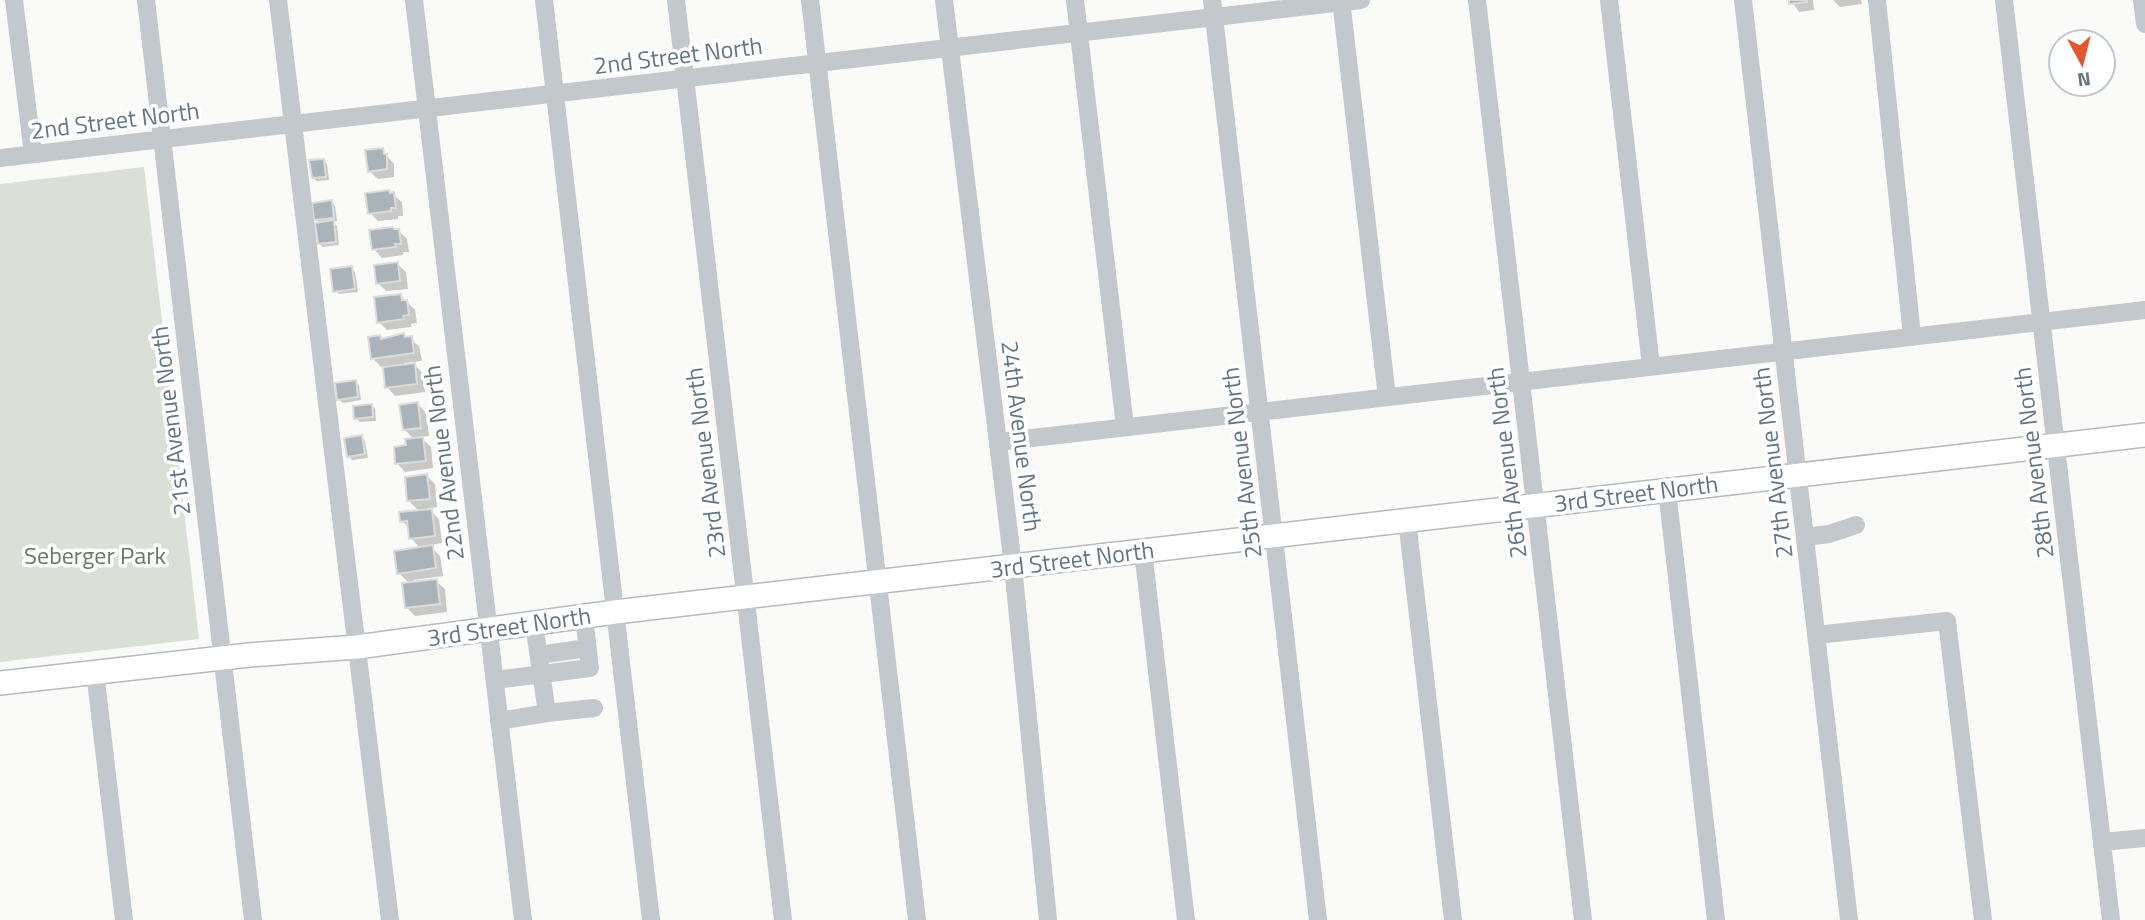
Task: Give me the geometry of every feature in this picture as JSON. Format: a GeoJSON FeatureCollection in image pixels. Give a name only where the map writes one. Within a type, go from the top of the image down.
{"type":"FeatureCollection","features":[{"type":"Feature","properties":{"kind":"main road","name":"3rd Street North"},"geometry":{"type":"LineString","coordinates":[[0,683],[222,657],[357,646],[615,612],[2145,435]]}},
{"type":"Feature","properties":{"kind":"street"},"geometry":{"type":"LineString","coordinates":[[14,0],[33,154]]}},
{"type":"Feature","properties":{"kind":"street","name":"21st Avenue North"},"geometry":{"type":"LineString","coordinates":[[146,0],[253,920]]}},
{"type":"Feature","properties":{"kind":"street"},"geometry":{"type":"LineString","coordinates":[[278,0],[390,920]]}},
{"type":"Feature","properties":{"kind":"street","name":"22nd Avenue North"},"geometry":{"type":"LineString","coordinates":[[414,0],[523,920]]}},
{"type":"Feature","properties":{"kind":"street"},"geometry":{"type":"LineString","coordinates":[[544,0],[651,920]]}},
{"type":"Feature","properties":{"kind":"street","name":"23rd Avenue North"},"geometry":{"type":"LineString","coordinates":[[676,0],[783,920]]}},
{"type":"Feature","properties":{"kind":"street"},"geometry":{"type":"LineString","coordinates":[[810,0],[917,920]]}},
{"type":"Feature","properties":{"kind":"street","name":"24th Avenue North"},"geometry":{"type":"LineString","coordinates":[[944,0],[1013,566],[1048,920]]}},
{"type":"Feature","properties":{"kind":"street"},"geometry":{"type":"LineString","coordinates":[[1075,0],[1125,427]]}},
{"type":"Feature","properties":{"kind":"street","name":"2nd Street North"},"geometry":{"type":"LineString","coordinates":[[0,158],[1079,33],[1213,9],[1362,0]]}},
{"type":"Feature","properties":{"kind":"street","name":"26th Avenue North"},"geometry":{"type":"LineString","coordinates":[[1477,0],[1583,920]]}},
{"type":"Feature","properties":{"kind":"street"},"geometry":{"type":"LineString","coordinates":[[1609,0],[1651,366]]}},
{"type":"Feature","properties":{"kind":"street","name":"27th Avenue North"},"geometry":{"type":"LineString","coordinates":[[1743,0],[1849,920]]}},
{"type":"Feature","properties":{"kind":"street"},"geometry":{"type":"LineString","coordinates":[[1877,0],[1912,336]]}},
{"type":"Feature","properties":{"kind":"street","name":"28th Avenue North"},"geometry":{"type":"LineString","coordinates":[[2004,0],[2111,920]]}},
{"type":"Feature","properties":{"kind":"street"},"geometry":{"type":"LineString","coordinates":[[2142,0],[2145,24]]}},
{"type":"Feature","properties":{"kind":"street"},"geometry":{"type":"LineString","coordinates":[[1341,1],[1387,397]]}},
{"type":"Feature","properties":{"kind":"street","name":"25th Avenue North"},"geometry":{"type":"LineString","coordinates":[[1213,9],[1318,920]]}},
{"type":"Feature","properties":{"kind":"street"},"geometry":{"type":"LineString","coordinates":[[998,442],[2145,310]]}},
{"type":"Feature","properties":{"kind":"street"},"geometry":{"type":"LineString","coordinates":[[1667,490],[1716,920]]}},
{"type":"Feature","properties":{"kind":"street"},"geometry":{"type":"LineString","coordinates":[[1407,520],[1452,920]]}},
{"type":"Feature","properties":{"kind":"street"},"geometry":{"type":"LineString","coordinates":[[1805,537],[1829,534],[1856,525]]}},
{"type":"Feature","properties":{"kind":"street"},"geometry":{"type":"LineString","coordinates":[[1143,551],[1185,920]]}},
{"type":"Feature","properties":{"kind":"street"},"geometry":{"type":"LineString","coordinates":[[495,680],[590,668],[584,617]]}},
{"type":"Feature","properties":{"kind":"street"},"geometry":{"type":"LineString","coordinates":[[1816,635],[1947,621],[1983,920]]}},
{"type":"Feature","properties":{"kind":"street"},"geometry":{"type":"LineString","coordinates":[[534,624],[547,713]]}},
{"type":"Feature","properties":{"kind":"street"},"geometry":{"type":"LineString","coordinates":[[539,655],[587,648]]}},
{"type":"Feature","properties":{"kind":"street"},"geometry":{"type":"LineString","coordinates":[[95,672],[124,920]]}},
{"type":"Feature","properties":{"kind":"street"},"geometry":{"type":"LineString","coordinates":[[499,721],[594,708]]}},
{"type":"Feature","properties":{"kind":"street"},"geometry":{"type":"LineString","coordinates":[[2102,842],[2145,838]]}},
{"type":"Feature","properties":{"kind":"green space","name":"Seberger Park"},"geometry":{"type":"Polygon","coordinates":[[[144,167],[199,639],[0,662],[0,184],[144,167]]]}},
{"type":"Feature","properties":{"kind":"building"},"geometry":{"type":"Polygon","coordinates":[[[1789,0],[1807,0],[1807,2],[1789,4],[1789,0]]]}},
{"type":"Feature","properties":{"kind":"building"},"geometry":{"type":"Polygon","coordinates":[[[383,148],[384,154],[387,154],[387,169],[368,172],[365,150],[383,148]]]}},
{"type":"Feature","properties":{"kind":"building"},"geometry":{"type":"Polygon","coordinates":[[[324,159],[326,177],[312,178],[309,160],[324,159]]]}},
{"type":"Feature","properties":{"kind":"building"},"geometry":{"type":"Polygon","coordinates":[[[389,190],[390,193],[394,192],[396,208],[368,214],[365,193],[389,190]]]}},
{"type":"Feature","properties":{"kind":"building"},"geometry":{"type":"Polygon","coordinates":[[[332,200],[334,218],[314,220],[312,203],[332,200]]]}},
{"type":"Feature","properties":{"kind":"building"},"geometry":{"type":"Polygon","coordinates":[[[334,220],[336,242],[318,244],[315,223],[334,220]]]}},
{"type":"Feature","properties":{"kind":"building"},"geometry":{"type":"Polygon","coordinates":[[[393,227],[399,229],[401,244],[372,250],[369,230],[393,227]]]}},
{"type":"Feature","properties":{"kind":"building"},"geometry":{"type":"Polygon","coordinates":[[[398,262],[400,281],[376,284],[374,265],[398,262]]]}},
{"type":"Feature","properties":{"kind":"building"},"geometry":{"type":"Polygon","coordinates":[[[352,266],[355,289],[333,292],[330,269],[352,266]]]}},
{"type":"Feature","properties":{"kind":"building"},"geometry":{"type":"Polygon","coordinates":[[[401,294],[402,300],[407,300],[409,315],[403,316],[404,319],[377,323],[374,297],[401,294]]]}},
{"type":"Feature","properties":{"kind":"building"},"geometry":{"type":"Polygon","coordinates":[[[404,333],[405,337],[412,336],[414,353],[371,359],[368,337],[380,335],[381,339],[404,333]]]}},
{"type":"Feature","properties":{"kind":"building"},"geometry":{"type":"Polygon","coordinates":[[[415,363],[417,384],[385,388],[383,367],[415,363]]]}},
{"type":"Feature","properties":{"kind":"building"},"geometry":{"type":"Polygon","coordinates":[[[356,380],[358,397],[337,400],[335,383],[356,380]]]}},
{"type":"Feature","properties":{"kind":"building"},"geometry":{"type":"Polygon","coordinates":[[[418,402],[421,428],[403,430],[399,405],[418,402]]]}},
{"type":"Feature","properties":{"kind":"building"},"geometry":{"type":"Polygon","coordinates":[[[372,404],[373,417],[354,419],[353,406],[372,404]]]}},
{"type":"Feature","properties":{"kind":"building"},"geometry":{"type":"Polygon","coordinates":[[[362,435],[365,454],[347,457],[344,438],[362,435]]]}},
{"type":"Feature","properties":{"kind":"building"},"geometry":{"type":"Polygon","coordinates":[[[423,437],[426,461],[395,464],[394,447],[406,445],[405,439],[423,437]]]}},
{"type":"Feature","properties":{"kind":"building"},"geometry":{"type":"Polygon","coordinates":[[[427,474],[430,499],[407,501],[405,477],[427,474]]]}},
{"type":"Feature","properties":{"kind":"building"},"geometry":{"type":"Polygon","coordinates":[[[432,509],[435,536],[409,539],[407,521],[400,522],[399,512],[432,509]]]}},
{"type":"Feature","properties":{"kind":"building"},"geometry":{"type":"Polygon","coordinates":[[[433,545],[436,568],[397,574],[394,551],[433,545]]]}},
{"type":"Feature","properties":{"kind":"building"},"geometry":{"type":"Polygon","coordinates":[[[437,579],[440,604],[405,608],[402,583],[437,579]]]}}]}
